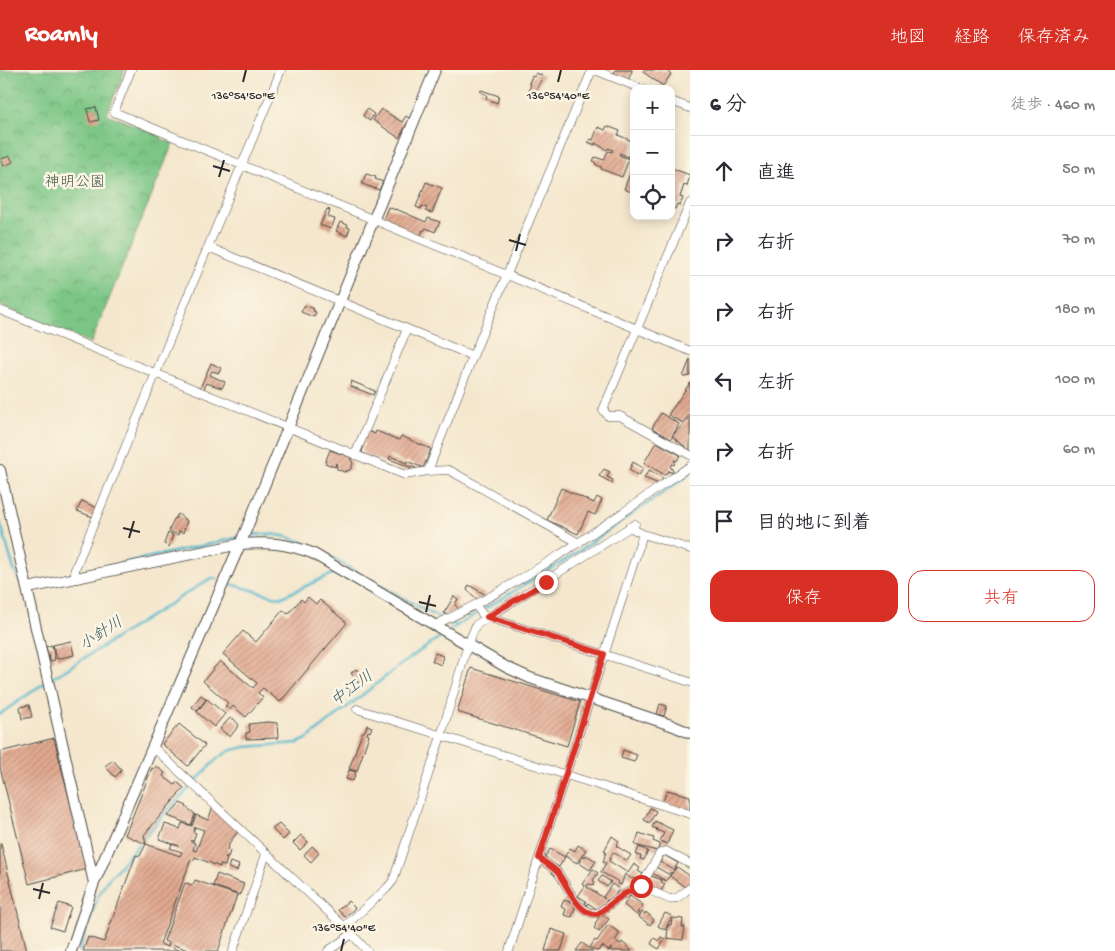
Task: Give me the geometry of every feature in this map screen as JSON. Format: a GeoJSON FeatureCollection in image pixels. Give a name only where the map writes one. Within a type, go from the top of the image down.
{"type":"FeatureCollection","features":[{"type":"Feature","properties":{"kind":"street"},"geometry":{"type":"LineString","coordinates":[[131,70],[114,112],[690,351]]}},
{"type":"Feature","properties":{"kind":"street"},"geometry":{"type":"LineString","coordinates":[[75,576],[156,373],[281,70]]}},
{"type":"Feature","properties":{"kind":"street"},"geometry":{"type":"LineString","coordinates":[[71,951],[94,883],[241,543],[435,70]]}},
{"type":"Feature","properties":{"kind":"street"},"geometry":{"type":"LineString","coordinates":[[428,471],[473,356],[594,70],[632,85]]}},
{"type":"Feature","properties":{"kind":"street"},"geometry":{"type":"LineString","coordinates":[[675,102],[690,108]]}},
{"type":"Feature","properties":{"kind":"street"},"geometry":{"type":"LineString","coordinates":[[690,203],[603,410],[608,416],[620,416],[690,455]]}},
{"type":"Feature","properties":{"kind":"street"},"geometry":{"type":"LineString","coordinates":[[208,247],[473,356]]}},
{"type":"Feature","properties":{"kind":"street"},"geometry":{"type":"LineString","coordinates":[[0,310],[405,475],[449,470],[578,542]]}},
{"type":"Feature","properties":{"kind":"street"},"geometry":{"type":"LineString","coordinates":[[355,455],[407,329]]}},
{"type":"Feature","properties":{"kind":"street"},"geometry":{"type":"LineString","coordinates":[[437,627],[476,606],[578,542],[690,466]]}},
{"type":"Feature","properties":{"kind":"street"},"geometry":{"type":"LineString","coordinates":[[0,470],[94,883]]}},
{"type":"Feature","properties":{"kind":"street"},"geometry":{"type":"LineString","coordinates":[[344,927],[393,881],[441,736],[468,644],[476,625],[485,616],[632,525],[643,534],[690,549]]}},
{"type":"Feature","properties":{"kind":"street"},"geometry":{"type":"LineString","coordinates":[[509,951],[643,534]]}},
{"type":"Feature","properties":{"kind":"street"},"geometry":{"type":"LineString","coordinates":[[28,588],[75,576],[241,543],[264,542],[291,545],[312,553],[437,627],[530,678],[690,733]]}},
{"type":"Feature","properties":{"kind":"street"},"geometry":{"type":"LineString","coordinates":[[476,606],[485,616],[690,682]]}},
{"type":"Feature","properties":{"kind":"street"},"geometry":{"type":"LineString","coordinates":[[357,709],[690,814]]}},
{"type":"Feature","properties":{"kind":"street"},"geometry":{"type":"LineString","coordinates":[[153,747],[368,951]]}},
{"type":"Feature","properties":{"kind":"street"},"geometry":{"type":"LineString","coordinates":[[539,858],[557,872],[580,906],[585,911],[593,914],[598,914],[624,894],[641,886],[660,853],[666,851],[690,864]]}},
{"type":"Feature","properties":{"kind":"street"},"geometry":{"type":"LineString","coordinates":[[233,951],[266,854]]}},
{"type":"Feature","properties":{"kind":"street"},"geometry":{"type":"LineString","coordinates":[[641,886],[669,899],[677,898],[690,888]]}},
{"type":"Feature","properties":{"kind":"street"},"geometry":{"type":"LineString","coordinates":[[328,951],[352,934]]}},
{"type":"Feature","properties":{"kind":"green space","name":"神明公園"},"geometry":{"type":"Polygon","coordinates":[[[0,70],[125,70],[107,114],[161,136],[161,139],[173,143],[91,343],[0,305],[0,70]]]}},
{"type":"Feature","properties":{"kind":"building"},"geometry":{"type":"Polygon","coordinates":[[[615,70],[632,71],[628,80],[614,75],[615,70]]]}},
{"type":"Feature","properties":{"kind":"building"},"geometry":{"type":"Polygon","coordinates":[[[644,70],[665,70],[671,74],[664,85],[662,85],[643,72],[644,70]]]}},
{"type":"Feature","properties":{"kind":"building"},"geometry":{"type":"Polygon","coordinates":[[[536,73],[543,76],[535,93],[529,90],[531,84],[529,83],[532,76],[534,77],[536,73]]]}},
{"type":"Feature","properties":{"kind":"building"},"geometry":{"type":"Polygon","coordinates":[[[481,90],[499,96],[497,103],[486,98],[487,95],[480,92],[481,90]]]}},
{"type":"Feature","properties":{"kind":"building"},"geometry":{"type":"Polygon","coordinates":[[[96,107],[99,120],[90,122],[87,109],[96,107]]]}},
{"type":"Feature","properties":{"kind":"building"},"geometry":{"type":"Polygon","coordinates":[[[367,109],[374,114],[370,121],[363,116],[367,109]]]}},
{"type":"Feature","properties":{"kind":"building"},"geometry":{"type":"Polygon","coordinates":[[[381,109],[402,122],[406,116],[410,119],[399,138],[373,120],[381,109]]]}},
{"type":"Feature","properties":{"kind":"building"},"geometry":{"type":"Polygon","coordinates":[[[607,126],[620,131],[618,135],[630,140],[628,157],[620,153],[619,155],[629,159],[622,177],[601,169],[593,161],[595,157],[604,160],[608,151],[612,152],[613,150],[608,148],[607,150],[595,143],[595,145],[588,142],[590,139],[593,140],[598,127],[605,130],[607,126]]]}},
{"type":"Feature","properties":{"kind":"building"},"geometry":{"type":"Polygon","coordinates":[[[10,156],[13,162],[4,166],[1,159],[10,156]]]}},
{"type":"Feature","properties":{"kind":"building"},"geometry":{"type":"Polygon","coordinates":[[[675,169],[690,175],[687,186],[684,185],[680,197],[683,198],[680,205],[677,204],[675,209],[675,169]]]}},
{"type":"Feature","properties":{"kind":"building"},"geometry":{"type":"Polygon","coordinates":[[[630,173],[630,191],[624,189],[630,173]]]}},
{"type":"Feature","properties":{"kind":"building"},"geometry":{"type":"Polygon","coordinates":[[[366,174],[376,177],[375,179],[383,182],[379,190],[362,184],[366,174]]]}},
{"type":"Feature","properties":{"kind":"building"},"geometry":{"type":"Polygon","coordinates":[[[426,182],[442,188],[432,213],[425,211],[427,208],[422,206],[421,209],[416,207],[426,182]]]}},
{"type":"Feature","properties":{"kind":"building"},"geometry":{"type":"Polygon","coordinates":[[[388,207],[426,222],[428,218],[440,222],[435,232],[426,228],[421,235],[383,220],[388,207]]]}},
{"type":"Feature","properties":{"kind":"building"},"geometry":{"type":"Polygon","coordinates":[[[327,209],[330,210],[328,217],[335,219],[331,229],[320,225],[327,209]]]}},
{"type":"Feature","properties":{"kind":"building"},"geometry":{"type":"Polygon","coordinates":[[[340,222],[348,225],[347,227],[350,228],[347,236],[336,231],[340,222]]]}},
{"type":"Feature","properties":{"kind":"building"},"geometry":{"type":"Polygon","coordinates":[[[305,305],[314,309],[313,311],[316,312],[314,317],[301,312],[305,305]]]}},
{"type":"Feature","properties":{"kind":"building"},"geometry":{"type":"Polygon","coordinates":[[[690,359],[690,376],[683,377],[690,359]]]}},
{"type":"Feature","properties":{"kind":"building"},"geometry":{"type":"Polygon","coordinates":[[[211,363],[221,368],[219,373],[212,371],[210,375],[225,382],[222,388],[206,383],[204,389],[200,388],[211,363]]]}},
{"type":"Feature","properties":{"kind":"building"},"geometry":{"type":"Polygon","coordinates":[[[351,381],[375,391],[373,395],[350,386],[351,381]]]}},
{"type":"Feature","properties":{"kind":"building"},"geometry":{"type":"Polygon","coordinates":[[[690,383],[690,414],[683,423],[668,415],[690,383]]]}},
{"type":"Feature","properties":{"kind":"building"},"geometry":{"type":"Polygon","coordinates":[[[661,413],[679,424],[671,439],[652,428],[661,413]]]}},
{"type":"Feature","properties":{"kind":"building"},"geometry":{"type":"Polygon","coordinates":[[[690,417],[690,451],[672,436],[690,417]]]}},
{"type":"Feature","properties":{"kind":"building"},"geometry":{"type":"Polygon","coordinates":[[[368,431],[375,434],[376,431],[399,440],[401,436],[431,449],[423,468],[390,456],[389,459],[416,468],[415,472],[409,469],[408,472],[362,453],[363,443],[368,431]]]}},
{"type":"Feature","properties":{"kind":"building"},"geometry":{"type":"Polygon","coordinates":[[[656,442],[680,455],[677,461],[674,460],[674,465],[670,466],[673,473],[668,471],[665,475],[644,463],[656,442]]]}},
{"type":"Feature","properties":{"kind":"building"},"geometry":{"type":"Polygon","coordinates":[[[330,450],[350,457],[353,464],[350,470],[344,472],[337,469],[336,463],[335,467],[325,463],[330,450]]]}},
{"type":"Feature","properties":{"kind":"building"},"geometry":{"type":"Polygon","coordinates":[[[633,462],[643,468],[639,476],[629,470],[633,462]]]}},
{"type":"Feature","properties":{"kind":"building"},"geometry":{"type":"Polygon","coordinates":[[[604,469],[610,472],[607,477],[613,480],[612,483],[599,476],[604,469]]]}},
{"type":"Feature","properties":{"kind":"building"},"geometry":{"type":"Polygon","coordinates":[[[649,470],[663,478],[659,484],[644,478],[649,470]]]}},
{"type":"Feature","properties":{"kind":"building"},"geometry":{"type":"Polygon","coordinates":[[[561,488],[594,503],[597,497],[602,500],[595,515],[588,512],[578,534],[547,520],[561,488]]]}},
{"type":"Feature","properties":{"kind":"building"},"geometry":{"type":"Polygon","coordinates":[[[82,501],[97,508],[93,517],[77,511],[82,501]]]}},
{"type":"Feature","properties":{"kind":"building"},"geometry":{"type":"Polygon","coordinates":[[[178,514],[187,521],[183,533],[179,531],[178,535],[169,531],[178,514]]]}},
{"type":"Feature","properties":{"kind":"building"},"geometry":{"type":"Polygon","coordinates":[[[168,533],[173,535],[169,547],[164,544],[168,533]]]}},
{"type":"Feature","properties":{"kind":"building"},"geometry":{"type":"Polygon","coordinates":[[[469,585],[486,595],[478,600],[467,590],[469,585]]]}},
{"type":"Feature","properties":{"kind":"building"},"geometry":{"type":"Polygon","coordinates":[[[454,596],[458,599],[455,605],[459,609],[462,607],[463,609],[448,615],[444,613],[454,596]]]}},
{"type":"Feature","properties":{"kind":"building"},"geometry":{"type":"Polygon","coordinates":[[[308,597],[316,604],[320,600],[347,623],[280,702],[263,688],[258,693],[263,697],[246,717],[233,706],[230,710],[225,706],[228,703],[203,681],[220,661],[253,688],[257,683],[223,654],[243,631],[256,642],[283,610],[288,614],[301,599],[304,602],[308,597]]]}},
{"type":"Feature","properties":{"kind":"building"},"geometry":{"type":"Polygon","coordinates":[[[71,641],[74,655],[57,659],[53,645],[71,641]]]}},
{"type":"Feature","properties":{"kind":"building"},"geometry":{"type":"Polygon","coordinates":[[[52,645],[55,660],[50,661],[46,647],[52,645]]]}},
{"type":"Feature","properties":{"kind":"building"},"geometry":{"type":"Polygon","coordinates":[[[435,653],[443,656],[441,665],[432,661],[435,653]]]}},
{"type":"Feature","properties":{"kind":"building"},"geometry":{"type":"Polygon","coordinates":[[[471,668],[580,702],[567,746],[457,712],[471,668]]]}},
{"type":"Feature","properties":{"kind":"building"},"geometry":{"type":"Polygon","coordinates":[[[356,669],[364,678],[358,683],[351,673],[356,669]]]}},
{"type":"Feature","properties":{"kind":"building"},"geometry":{"type":"Polygon","coordinates":[[[201,695],[206,699],[197,711],[192,707],[201,695]]]}},
{"type":"Feature","properties":{"kind":"building"},"geometry":{"type":"Polygon","coordinates":[[[207,699],[225,714],[214,727],[197,712],[207,699]]]}},
{"type":"Feature","properties":{"kind":"building"},"geometry":{"type":"Polygon","coordinates":[[[660,704],[667,706],[664,716],[657,714],[660,704]]]}},
{"type":"Feature","properties":{"kind":"building"},"geometry":{"type":"Polygon","coordinates":[[[29,705],[32,717],[22,719],[20,707],[29,705]]]}},
{"type":"Feature","properties":{"kind":"building"},"geometry":{"type":"Polygon","coordinates":[[[230,718],[232,720],[233,718],[239,725],[230,737],[220,729],[230,718]]]}},
{"type":"Feature","properties":{"kind":"building"},"geometry":{"type":"Polygon","coordinates":[[[277,723],[278,738],[246,739],[246,733],[250,732],[249,724],[277,723]]]}},
{"type":"Feature","properties":{"kind":"building"},"geometry":{"type":"Polygon","coordinates":[[[179,724],[205,745],[188,766],[162,744],[179,724]]]}},
{"type":"Feature","properties":{"kind":"building"},"geometry":{"type":"Polygon","coordinates":[[[367,725],[372,727],[370,732],[368,731],[367,734],[369,735],[357,771],[349,769],[362,733],[367,725]]]}},
{"type":"Feature","properties":{"kind":"building"},"geometry":{"type":"Polygon","coordinates":[[[54,738],[87,869],[29,884],[0,767],[0,752],[54,738]]]}},
{"type":"Feature","properties":{"kind":"building"},"geometry":{"type":"Polygon","coordinates":[[[623,750],[637,755],[634,762],[621,758],[623,750]]]}},
{"type":"Feature","properties":{"kind":"building"},"geometry":{"type":"Polygon","coordinates":[[[113,760],[122,770],[115,777],[105,766],[113,760]]]}},
{"type":"Feature","properties":{"kind":"building"},"geometry":{"type":"Polygon","coordinates":[[[156,766],[165,773],[163,776],[175,785],[177,782],[184,788],[144,835],[146,844],[125,835],[152,768],[154,769],[156,766]]]}},
{"type":"Feature","properties":{"kind":"building"},"geometry":{"type":"Polygon","coordinates":[[[349,770],[356,772],[353,781],[346,779],[349,770]]]}},
{"type":"Feature","properties":{"kind":"building"},"geometry":{"type":"Polygon","coordinates":[[[667,790],[690,796],[690,811],[663,802],[667,790]]]}},
{"type":"Feature","properties":{"kind":"building"},"geometry":{"type":"Polygon","coordinates":[[[180,803],[187,806],[195,814],[191,825],[168,816],[180,803]]]}},
{"type":"Feature","properties":{"kind":"building"},"geometry":{"type":"Polygon","coordinates":[[[213,807],[239,830],[230,842],[227,850],[230,851],[228,857],[225,857],[227,858],[225,866],[220,865],[220,867],[195,857],[194,860],[191,859],[160,944],[168,947],[169,943],[164,941],[185,883],[193,885],[195,880],[237,895],[218,951],[191,951],[174,945],[173,948],[180,951],[83,951],[88,937],[104,942],[136,855],[140,856],[146,844],[180,856],[182,852],[170,848],[172,844],[179,846],[159,839],[165,824],[180,829],[182,823],[192,826],[196,815],[208,820],[213,807]],[[195,827],[193,832],[196,833],[193,841],[190,841],[195,843],[193,850],[196,851],[204,830],[195,827]]]}},
{"type":"Feature","properties":{"kind":"building"},"geometry":{"type":"Polygon","coordinates":[[[650,808],[656,811],[650,823],[644,820],[650,808]]]}},
{"type":"Feature","properties":{"kind":"building"},"geometry":{"type":"Polygon","coordinates":[[[655,821],[673,830],[667,844],[660,841],[664,833],[652,827],[655,821]]]}},
{"type":"Feature","properties":{"kind":"building"},"geometry":{"type":"Polygon","coordinates":[[[279,824],[289,834],[283,840],[272,829],[279,824]]]}},
{"type":"Feature","properties":{"kind":"building"},"geometry":{"type":"Polygon","coordinates":[[[639,833],[654,838],[653,841],[660,844],[657,851],[635,845],[639,833]]]}},
{"type":"Feature","properties":{"kind":"building"},"geometry":{"type":"Polygon","coordinates":[[[301,835],[308,842],[300,850],[293,843],[301,835]]]}},
{"type":"Feature","properties":{"kind":"building"},"geometry":{"type":"Polygon","coordinates":[[[612,836],[619,841],[616,846],[631,855],[627,861],[613,852],[609,861],[628,873],[634,864],[640,868],[638,871],[643,874],[638,881],[625,874],[621,885],[601,872],[606,863],[603,862],[606,852],[604,851],[612,836]]]}},
{"type":"Feature","properties":{"kind":"building"},"geometry":{"type":"Polygon","coordinates":[[[1,844],[27,951],[0,951],[1,844]]]}},
{"type":"Feature","properties":{"kind":"building"},"geometry":{"type":"Polygon","coordinates":[[[578,845],[586,850],[577,863],[565,856],[570,848],[575,851],[578,845]]]}},
{"type":"Feature","properties":{"kind":"building"},"geometry":{"type":"Polygon","coordinates":[[[312,846],[319,853],[311,862],[304,855],[312,846]]]}},
{"type":"Feature","properties":{"kind":"building"},"geometry":{"type":"Polygon","coordinates":[[[639,847],[648,851],[644,860],[640,859],[641,856],[636,855],[639,847]]]}},
{"type":"Feature","properties":{"kind":"building"},"geometry":{"type":"Polygon","coordinates":[[[550,849],[565,857],[559,867],[546,860],[547,858],[545,857],[550,849]]]}},
{"type":"Feature","properties":{"kind":"building"},"geometry":{"type":"Polygon","coordinates":[[[586,855],[596,861],[590,870],[579,863],[583,856],[585,857],[586,855]]]}},
{"type":"Feature","properties":{"kind":"building"},"geometry":{"type":"Polygon","coordinates":[[[664,855],[678,863],[674,870],[660,862],[664,855]]]}},
{"type":"Feature","properties":{"kind":"building"},"geometry":{"type":"Polygon","coordinates":[[[230,862],[239,865],[237,871],[228,868],[230,862]]]}},
{"type":"Feature","properties":{"kind":"building"},"geometry":{"type":"Polygon","coordinates":[[[656,867],[668,874],[672,872],[666,881],[652,873],[656,867]]]}},
{"type":"Feature","properties":{"kind":"building"},"geometry":{"type":"Polygon","coordinates":[[[677,867],[690,876],[690,883],[686,888],[670,876],[677,867]]]}},
{"type":"Feature","properties":{"kind":"building"},"geometry":{"type":"Polygon","coordinates":[[[593,869],[598,873],[593,880],[595,882],[593,885],[588,884],[586,886],[605,899],[603,897],[612,884],[619,889],[610,902],[607,900],[602,908],[600,906],[598,910],[588,903],[587,905],[586,901],[578,896],[585,886],[582,884],[593,869]]]}},
{"type":"Feature","properties":{"kind":"building"},"geometry":{"type":"Polygon","coordinates":[[[217,874],[244,884],[240,895],[213,886],[217,874]]]}},
{"type":"Feature","properties":{"kind":"building"},"geometry":{"type":"Polygon","coordinates":[[[649,875],[662,880],[661,882],[665,884],[661,891],[645,883],[649,875]]]}},
{"type":"Feature","properties":{"kind":"building"},"geometry":{"type":"Polygon","coordinates":[[[602,876],[611,882],[607,887],[598,881],[602,876]]]}},
{"type":"Feature","properties":{"kind":"building"},"geometry":{"type":"Polygon","coordinates":[[[630,896],[643,905],[637,913],[640,914],[638,916],[624,905],[630,896]]]}},
{"type":"Feature","properties":{"kind":"building"},"geometry":{"type":"Polygon","coordinates":[[[564,900],[576,904],[572,917],[564,915],[566,909],[561,907],[564,900]]]}},
{"type":"Feature","properties":{"kind":"building"},"geometry":{"type":"Polygon","coordinates":[[[348,901],[355,908],[345,917],[338,910],[348,901]]]}},
{"type":"Feature","properties":{"kind":"building"},"geometry":{"type":"Polygon","coordinates":[[[59,903],[71,907],[63,931],[50,927],[59,903]]]}},
{"type":"Feature","properties":{"kind":"building"},"geometry":{"type":"Polygon","coordinates":[[[642,912],[645,914],[646,912],[654,920],[650,925],[639,917],[642,912]]]}},
{"type":"Feature","properties":{"kind":"building"},"geometry":{"type":"Polygon","coordinates":[[[665,913],[672,916],[665,930],[658,926],[665,913]]]}},
{"type":"Feature","properties":{"kind":"building"},"geometry":{"type":"Polygon","coordinates":[[[601,914],[609,919],[599,932],[594,928],[601,914]]]}},
{"type":"Feature","properties":{"kind":"building"},"geometry":{"type":"Polygon","coordinates":[[[672,918],[683,919],[682,927],[685,927],[683,940],[667,938],[668,925],[671,925],[672,918]]]}},
{"type":"Feature","properties":{"kind":"building"},"geometry":{"type":"Polygon","coordinates":[[[608,925],[620,933],[615,941],[621,944],[622,942],[632,951],[611,951],[611,948],[609,951],[602,946],[596,951],[590,947],[595,940],[597,941],[608,925]]]}},
{"type":"Feature","properties":{"kind":"building"},"geometry":{"type":"Polygon","coordinates":[[[551,929],[566,934],[561,951],[545,951],[551,929]]]}},
{"type":"Feature","properties":{"kind":"building"},"geometry":{"type":"Polygon","coordinates":[[[661,937],[665,939],[659,949],[651,944],[654,938],[659,941],[661,937]]]}},
{"type":"Feature","properties":{"kind":"building"},"geometry":{"type":"Polygon","coordinates":[[[582,943],[593,951],[576,951],[582,943]]]}},
{"type":"Feature","properties":{"kind":"waterway","name":"中江川"},"geometry":{"type":"LineString","coordinates":[[450,630],[570,557],[690,474]]}},
{"type":"Feature","properties":{"kind":"waterway"},"geometry":{"type":"LineString","coordinates":[[0,521],[14,570],[23,584]]}},
{"type":"Feature","properties":{"kind":"waterway","name":"小針川"},"geometry":{"type":"LineString","coordinates":[[246,536],[262,534],[292,538],[320,551],[441,619]]}},
{"type":"Feature","properties":{"kind":"waterway"},"geometry":{"type":"LineString","coordinates":[[105,567],[241,537]]}},
{"type":"Feature","properties":{"kind":"waterway","name":"小針川"},"geometry":{"type":"LineString","coordinates":[[231,584],[280,598],[334,573]]}},
{"type":"Feature","properties":{"kind":"waterway","name":"小針川"},"geometry":{"type":"LineString","coordinates":[[51,679],[211,578],[217,579]]}},
{"type":"Feature","properties":{"kind":"waterway"},"geometry":{"type":"LineString","coordinates":[[446,622],[457,625]]}},
{"type":"Feature","properties":{"kind":"waterway","name":"中江川"},"geometry":{"type":"LineString","coordinates":[[79,951],[98,897],[106,882],[169,809],[218,758],[229,751],[245,747],[298,743],[307,739],[399,666],[444,634]]}},
{"type":"Feature","properties":{"kind":"waterway","name":"小針川"},"geometry":{"type":"LineString","coordinates":[[0,714],[46,682]]}},
{"type":"Feature","properties":{"kind":"route"},"geometry":{"type":"LineString","coordinates":[[546,582],[487,617],[604,654],[539,858],[557,872],[580,906],[585,911],[593,914],[598,914],[624,894],[641,886]]}}]}
